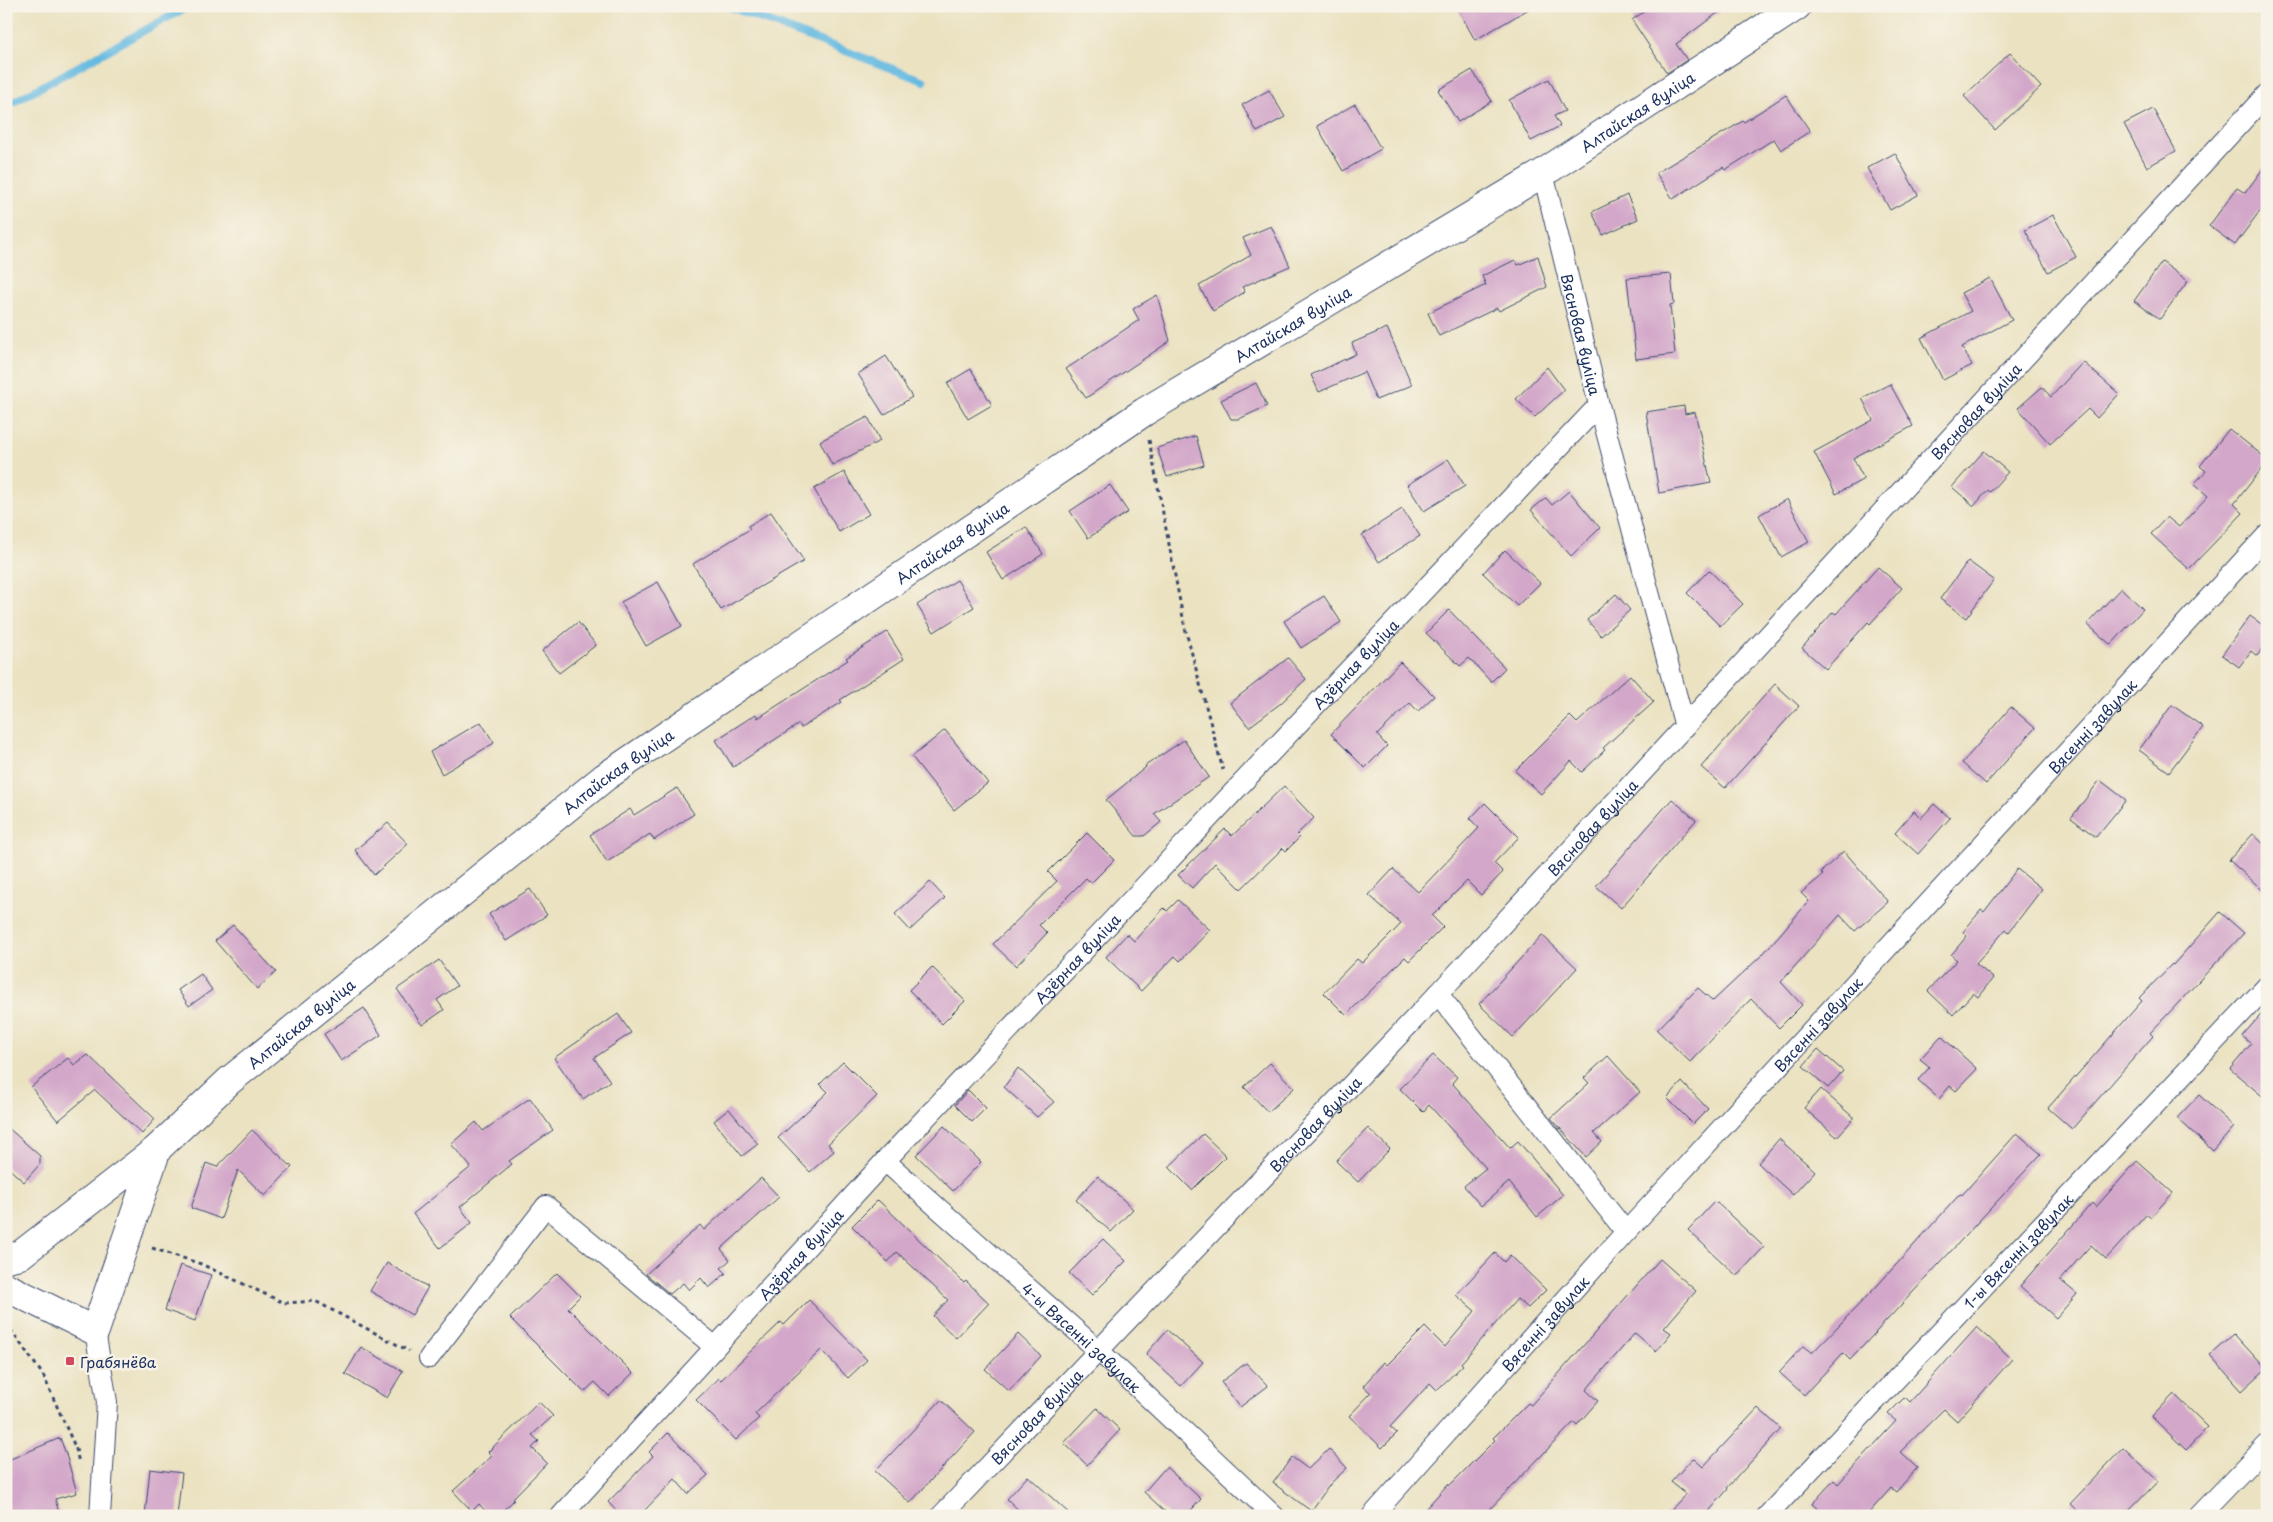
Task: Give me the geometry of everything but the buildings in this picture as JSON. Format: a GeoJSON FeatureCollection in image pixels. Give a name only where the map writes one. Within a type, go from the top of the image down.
{"type":"FeatureCollection","features":[{"type":"Feature","properties":{"kind":"main road","name":"Алтайская вуліца"},"geometry":{"type":"LineString","coordinates":[[6,1258],[20,1256],[157,1149],[229,1080],[605,777],[1144,412],[1543,173],[1797,6]]}},
{"type":"Feature","properties":{"kind":"main road","name":"Алтайская вуліца"},"geometry":{"type":"LineString","coordinates":[[94,1331],[157,1149]]}},
{"type":"Feature","properties":{"kind":"main road"},"geometry":{"type":"LineString","coordinates":[[6,1287],[94,1331]]}},
{"type":"Feature","properties":{"kind":"street","name":"Вясновая вуліца"},"geometry":{"type":"LineString","coordinates":[[941,1516],[1438,994],[2267,94]]}},
{"type":"Feature","properties":{"kind":"street","name":"Вясновая вуліца"},"geometry":{"type":"LineString","coordinates":[[1543,173],[1598,405],[1685,727]]}},
{"type":"Feature","properties":{"kind":"street","name":"Азёрная вуліца"},"geometry":{"type":"LineString","coordinates":[[561,1516],[886,1162],[1229,795],[1598,405]]}},
{"type":"Feature","properties":{"kind":"street","name":"Вясенні завулак"},"geometry":{"type":"LineString","coordinates":[[1372,1516],[1626,1232],[2267,535]]}},
{"type":"Feature","properties":{"kind":"street","name":"1-ы Вясенні завулак"},"geometry":{"type":"LineString","coordinates":[[1767,1516],[2267,986]]}},
{"type":"Feature","properties":{"kind":"street"},"geometry":{"type":"LineString","coordinates":[[1438,994],[1626,1232]]}},
{"type":"Feature","properties":{"kind":"street","name":"4-ы Вясенні завулак"},"geometry":{"type":"LineString","coordinates":[[886,1162],[1098,1350],[1274,1516]]}},
{"type":"Feature","properties":{"kind":"street"},"geometry":{"type":"LineString","coordinates":[[428,1358],[546,1206],[715,1347]]}},
{"type":"Feature","properties":{"kind":"street","name":"Алтайская вуліца"},"geometry":{"type":"LineString","coordinates":[[94,1331],[107,1402],[100,1516]]}},
{"type":"Feature","properties":{"kind":"street"},"geometry":{"type":"LineString","coordinates":[[2199,1516],[2267,1445]]}},
{"type":"Feature","properties":{"kind":"path"},"geometry":{"type":"LineString","coordinates":[[1144,412],[1185,628],[1229,795]]}},
{"type":"Feature","properties":{"kind":"path"},"geometry":{"type":"LineString","coordinates":[[126,1239],[200,1264],[284,1303],[315,1301],[403,1348],[428,1358]]}},
{"type":"Feature","properties":{"kind":"path"},"geometry":{"type":"LineString","coordinates":[[6,1323],[43,1375],[76,1449],[80,1468]]}},
{"type":"Feature","properties":{"kind":"waterway"},"geometry":{"type":"LineString","coordinates":[[6,106],[189,6]]}},
{"type":"Feature","properties":{"kind":"waterway"},"geometry":{"type":"LineString","coordinates":[[728,6],[924,81]]}},
{"type":"Feature","properties":{"kind":"place","name":"Грабянёва"},"geometry":{"type":"Point","coordinates":[70,1361]}}]}
